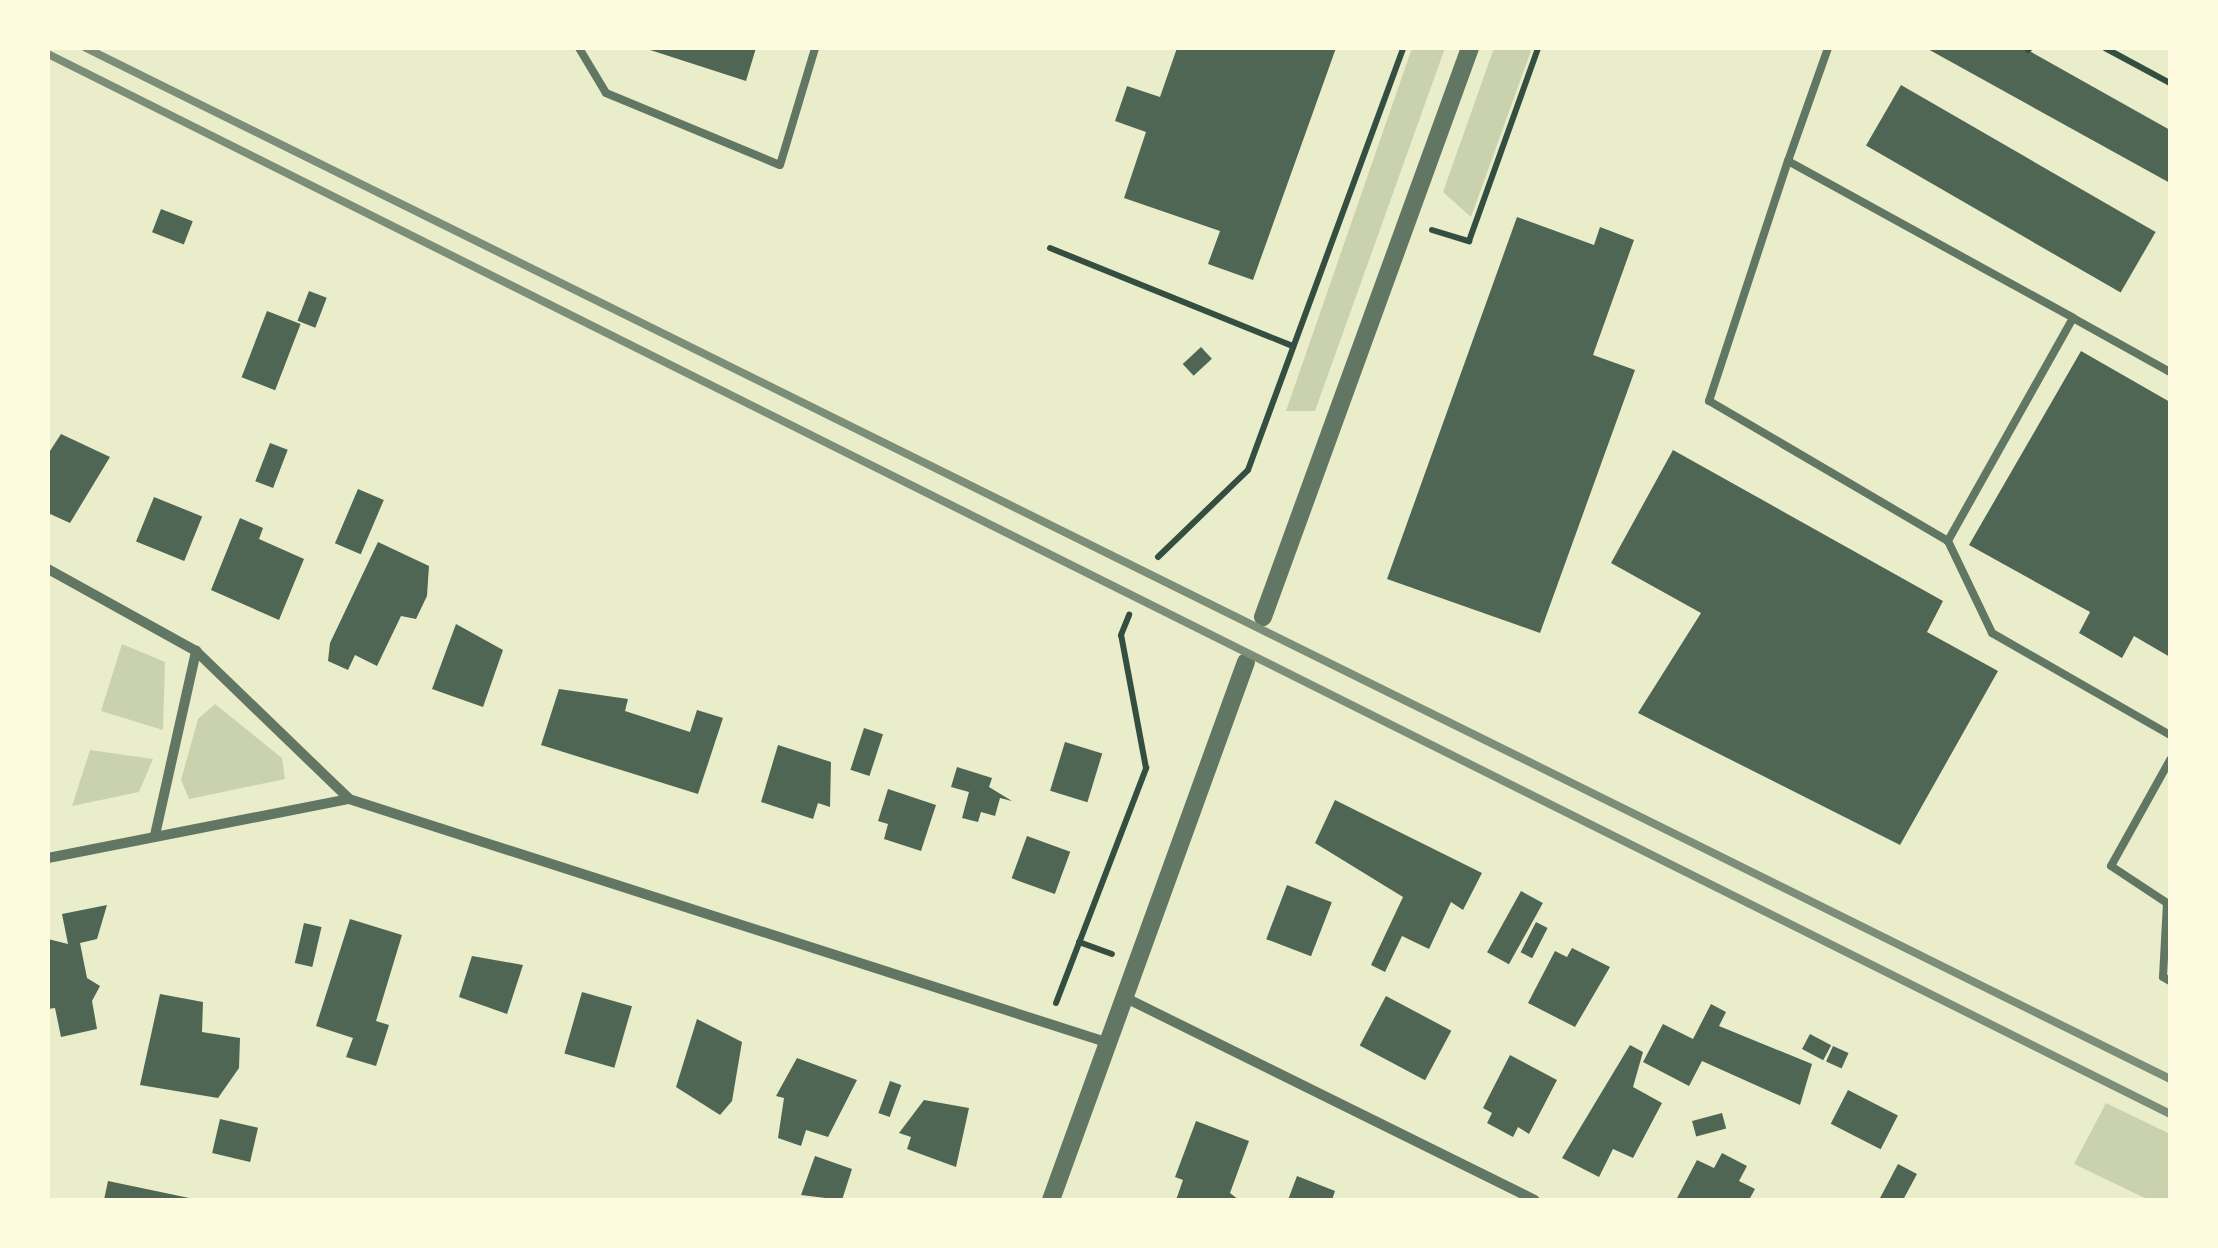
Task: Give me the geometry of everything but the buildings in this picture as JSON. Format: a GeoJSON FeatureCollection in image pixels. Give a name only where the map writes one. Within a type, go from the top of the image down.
{"type":"FeatureCollection","features":[{"type":"Feature","properties":{"kind":"street"},"geometry":{"type":"LineString","coordinates":[[1263,618],[1470,48]]}},
{"type":"Feature","properties":{"kind":"street"},"geometry":{"type":"LineString","coordinates":[[48,570],[196,651],[349,800],[1108,1043]]}},
{"type":"Feature","properties":{"kind":"street"},"geometry":{"type":"LineString","coordinates":[[155,835],[196,651]]}},
{"type":"Feature","properties":{"kind":"street"},"geometry":{"type":"LineString","coordinates":[[1051,1200],[1246,662]]}},
{"type":"Feature","properties":{"kind":"street"},"geometry":{"type":"LineString","coordinates":[[48,858],[349,800]]}},
{"type":"Feature","properties":{"kind":"street"},"geometry":{"type":"LineString","coordinates":[[1124,997],[1535,1200]]}},
{"type":"Feature","properties":{"kind":"lane"},"geometry":{"type":"LineString","coordinates":[[579,48],[606,93],[780,165],[815,48]]}},
{"type":"Feature","properties":{"kind":"lane"},"geometry":{"type":"LineString","coordinates":[[1828,48],[1709,401],[1948,541],[1992,634],[2170,735]]}},
{"type":"Feature","properties":{"kind":"lane"},"geometry":{"type":"LineString","coordinates":[[1788,161],[2170,372]]}},
{"type":"Feature","properties":{"kind":"lane"},"geometry":{"type":"LineString","coordinates":[[1948,541],[2072,318]]}},
{"type":"Feature","properties":{"kind":"lane"},"geometry":{"type":"LineString","coordinates":[[2170,760],[2111,866],[2169,904],[2163,977],[2170,981]]}},
{"type":"Feature","properties":{"kind":"path"},"geometry":{"type":"LineString","coordinates":[[1158,557],[1248,470],[1403,48]]}},
{"type":"Feature","properties":{"kind":"path"},"geometry":{"type":"LineString","coordinates":[[1407,222],[1469,241],[1538,48]]}},
{"type":"Feature","properties":{"kind":"path"},"geometry":{"type":"LineString","coordinates":[[2105,48],[2170,83]]}},
{"type":"Feature","properties":{"kind":"path"},"geometry":{"type":"LineString","coordinates":[[1050,248],[1293,346]]}},
{"type":"Feature","properties":{"kind":"path"},"geometry":{"type":"LineString","coordinates":[[1049,1023],[1146,768],[1120,634],[1129,614]]}},
{"type":"Feature","properties":{"kind":"green space"},"geometry":{"type":"Polygon","coordinates":[[[1412,48],[1445,48],[1315,411],[1286,411],[1412,48]]]}},
{"type":"Feature","properties":{"kind":"green space"},"geometry":{"type":"Polygon","coordinates":[[[1494,48],[1532,48],[1471,217],[1443,192],[1494,48]]]}},
{"type":"Feature","properties":{"kind":"green space"},"geometry":{"type":"Polygon","coordinates":[[[122,644],[165,662],[163,730],[101,711],[122,644]]]}},
{"type":"Feature","properties":{"kind":"green space"},"geometry":{"type":"Polygon","coordinates":[[[215,704],[282,758],[285,779],[189,799],[181,780],[198,719],[215,704]]]}},
{"type":"Feature","properties":{"kind":"green space"},"geometry":{"type":"Polygon","coordinates":[[[90,750],[153,759],[139,792],[72,806],[90,750]]]}},
{"type":"Feature","properties":{"kind":"green space"},"geometry":{"type":"Polygon","coordinates":[[[2106,1103],[2170,1134],[2170,1200],[2149,1200],[2074,1164],[2106,1103]]]}},
{"type":"Feature","properties":{"kind":"railway"},"geometry":{"type":"LineString","coordinates":[[86,48],[2170,1079]]}},
{"type":"Feature","properties":{"kind":"railway"},"geometry":{"type":"LineString","coordinates":[[48,54],[2170,1114]]}}]}
